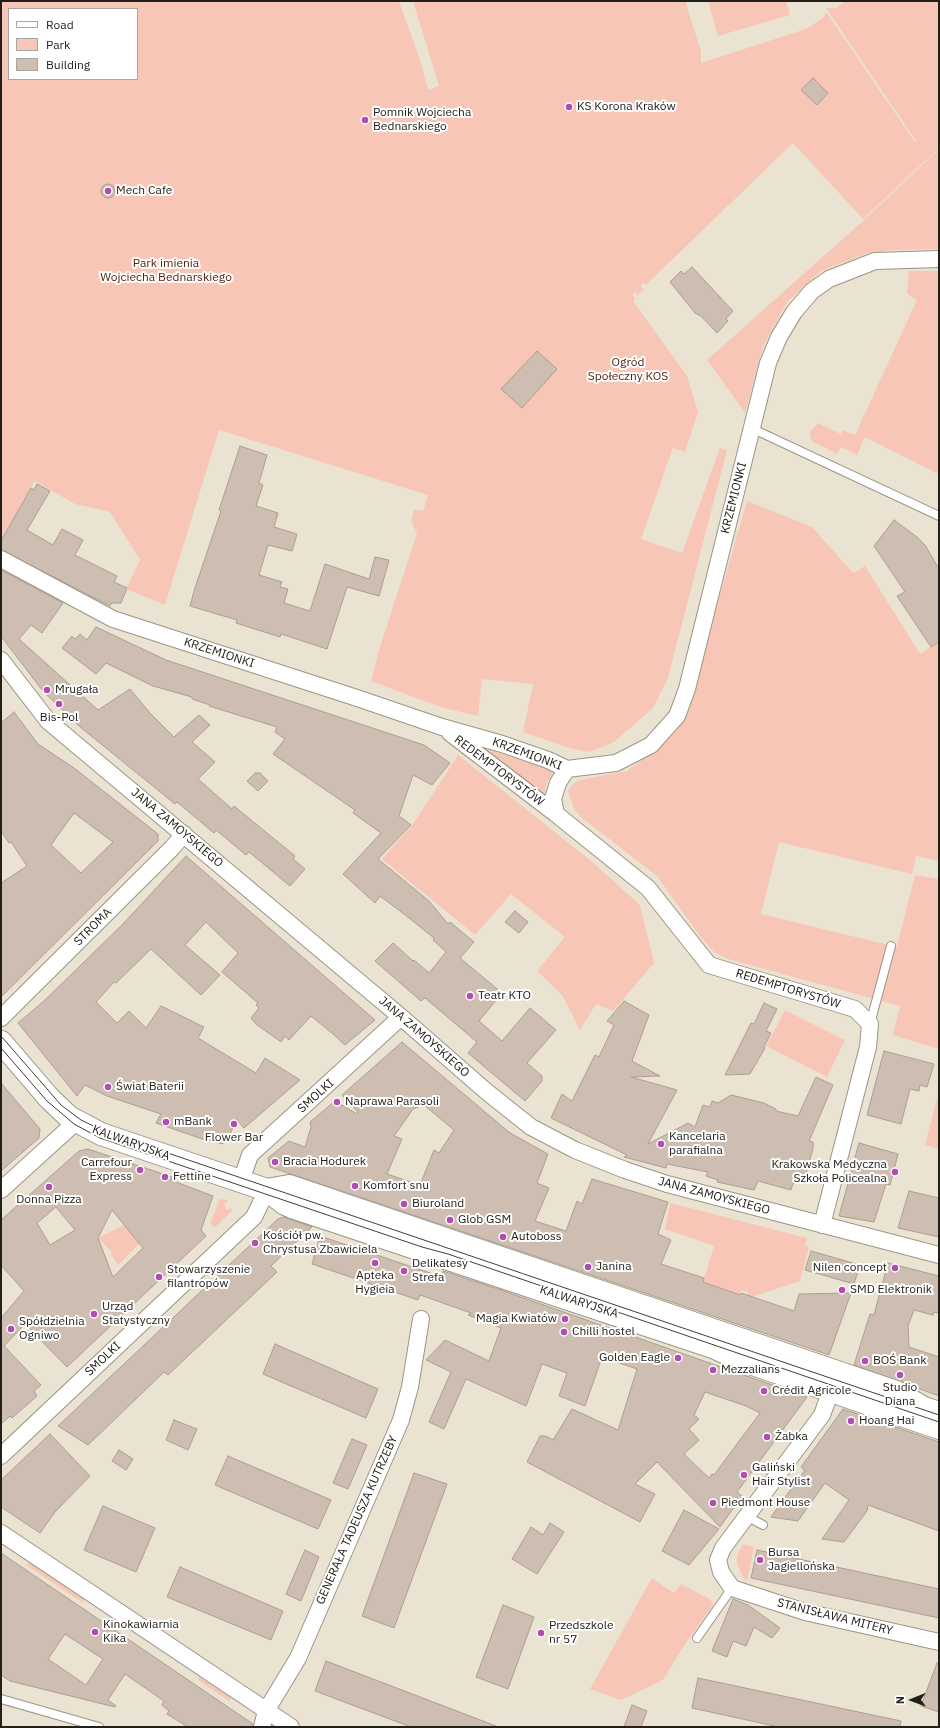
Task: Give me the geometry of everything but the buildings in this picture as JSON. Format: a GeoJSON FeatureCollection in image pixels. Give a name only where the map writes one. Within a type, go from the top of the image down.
{"type":"FeatureCollection","features":[{"type":"Feature","properties":{"kind":"street","name":"KRZEMIONKI"},"geometry":{"type":"LineString","coordinates":[[1,559],[113,619],[442,727],[502,744],[548,760],[567,769],[616,763],[652,745],[677,716],[687,689],[768,363],[779,337],[794,312],[812,290],[829,279],[875,261],[939,258]]}},
{"type":"Feature","properties":{"kind":"street","name":"JANA ZAMOYSKIEGO"},"geometry":{"type":"LineString","coordinates":[[1,660],[48,721],[401,1017],[487,1092],[531,1127],[575,1150],[625,1170],[667,1184],[939,1255]]}},
{"type":"Feature","properties":{"kind":"street","name":"REDEMPTORYSTÓW"},"geometry":{"type":"LineString","coordinates":[[442,727],[556,814],[648,888],[709,965],[855,1009],[870,1024]]}},
{"type":"Feature","properties":{"kind":"street","name":"REDEMPTORYSTÓW"},"geometry":{"type":"LineString","coordinates":[[556,814],[553,800],[558,783],[567,769]]}},
{"type":"Feature","properties":{"kind":"street","name":"STROMA"},"geometry":{"type":"LineString","coordinates":[[1,1018],[172,848],[184,834]]}},
{"type":"Feature","properties":{"kind":"street","name":"SMOLKI"},"geometry":{"type":"LineString","coordinates":[[241,1182],[250,1155],[401,1017]]}},
{"type":"Feature","properties":{"kind":"street"},"geometry":{"type":"LineString","coordinates":[[822,1225],[868,1047],[870,1024]]}},
{"type":"Feature","properties":{"kind":"street","name":"KALWARYJSKA"},"geometry":{"type":"LineString","coordinates":[[1,1042],[49,1098],[69,1117],[102,1134],[267,1190],[289,1186],[834,1382],[939,1428]]}},
{"type":"Feature","properties":{"kind":"street"},"geometry":{"type":"LineString","coordinates":[[1,1190],[77,1122]]}},
{"type":"Feature","properties":{"kind":"street","name":"SMOLKI"},"geometry":{"type":"LineString","coordinates":[[1,1456],[254,1217],[267,1190]]}},
{"type":"Feature","properties":{"kind":"street","name":"GENERAŁA TADEUSZA KUTRZEBY"},"geometry":{"type":"LineString","coordinates":[[262,1727],[266,1711],[298,1658],[401,1420],[410,1387],[421,1319]]}},
{"type":"Feature","properties":{"kind":"street"},"geometry":{"type":"LineString","coordinates":[[732,1588],[721,1572],[718,1560],[722,1548],[822,1415],[834,1382]]}},
{"type":"Feature","properties":{"kind":"street","name":"KALWARYJSKA"},"geometry":{"type":"LineString","coordinates":[[834,1382],[896,1392],[924,1408],[939,1413]]}},
{"type":"Feature","properties":{"kind":"street"},"geometry":{"type":"LineString","coordinates":[[1,1533],[291,1727]]}},
{"type":"Feature","properties":{"kind":"street","name":"STANISŁAWA MITERY"},"geometry":{"type":"LineString","coordinates":[[732,1588],[806,1612],[939,1642]]}},
{"type":"Feature","properties":{"kind":"lane"},"geometry":{"type":"LineString","coordinates":[[751,428],[939,516]]}},
{"type":"Feature","properties":{"kind":"lane"},"geometry":{"type":"LineString","coordinates":[[870,1024],[891,946]]}},
{"type":"Feature","properties":{"kind":"lane"},"geometry":{"type":"LineString","coordinates":[[746,1516],[763,1525]]}},
{"type":"Feature","properties":{"kind":"lane"},"geometry":{"type":"LineString","coordinates":[[697,1638],[732,1588]]}},
{"type":"Feature","properties":{"kind":"lane"},"geometry":{"type":"LineString","coordinates":[[1,1699],[99,1727]]}},
{"type":"Feature","properties":{"kind":"green space"},"geometry":{"type":"Polygon","coordinates":[[[1,1],[399,1],[420,60],[428,90],[439,86],[413,1],[685,1],[701,51],[701,63],[806,29],[824,17],[826,12],[915,142],[916,141],[826,8],[836,8],[846,1],[939,1],[939,148],[863,219],[793,143],[649,282],[648,281],[649,283],[646,285],[643,283],[641,286],[644,289],[638,295],[635,292],[632,295],[635,298],[633,301],[687,376],[698,412],[685,452],[673,448],[641,539],[682,553],[720,448],[727,450],[668,678],[653,708],[614,742],[590,752],[572,749],[523,732],[533,684],[482,679],[478,716],[440,707],[371,681],[379,650],[417,533],[411,521],[414,509],[423,511],[428,495],[219,430],[165,605],[126,589],[140,560],[110,512],[75,504],[35,481],[1,541],[1,1]]]}},
{"type":"Feature","properties":{"kind":"green space"},"geometry":{"type":"Polygon","coordinates":[[[708,1],[786,1],[790,15],[718,36],[708,1]]]}},
{"type":"Feature","properties":{"kind":"green space"},"geometry":{"type":"Polygon","coordinates":[[[939,149],[939,249],[893,250],[868,253],[821,271],[787,302],[763,346],[745,413],[707,360],[863,221],[939,149]]]}},
{"type":"Feature","properties":{"kind":"green space"},"geometry":{"type":"Polygon","coordinates":[[[909,271],[939,271],[939,474],[865,437],[857,455],[841,447],[837,454],[813,442],[810,437],[810,432],[818,423],[841,434],[842,430],[855,435],[917,300],[907,294],[909,271]]]}},
{"type":"Feature","properties":{"kind":"green space"},"geometry":{"type":"Polygon","coordinates":[[[747,501],[812,527],[853,573],[865,566],[920,654],[937,643],[939,646],[939,861],[916,856],[912,874],[779,842],[761,914],[897,947],[915,875],[939,879],[939,1049],[893,1035],[900,1006],[728,959],[714,952],[699,935],[657,876],[582,818],[574,809],[568,791],[574,783],[580,780],[627,771],[665,742],[684,719],[747,501]]]}},
{"type":"Feature","properties":{"kind":"green space"},"geometry":{"type":"Polygon","coordinates":[[[482,748],[555,771],[547,782],[543,798],[482,748]]]}},
{"type":"Feature","properties":{"kind":"green space"},"geometry":{"type":"Polygon","coordinates":[[[458,755],[590,860],[640,905],[654,963],[613,1011],[596,1004],[580,1030],[562,995],[537,971],[565,937],[511,894],[475,935],[382,859],[413,824],[458,755]]]}},
{"type":"Feature","properties":{"kind":"green space"},"geometry":{"type":"Polygon","coordinates":[[[785,1010],[845,1040],[827,1077],[766,1046],[785,1010]]]}},
{"type":"Feature","properties":{"kind":"green space"},"geometry":{"type":"Polygon","coordinates":[[[939,1091],[939,1149],[925,1145],[939,1091]]]}},
{"type":"Feature","properties":{"kind":"green space"},"geometry":{"type":"Polygon","coordinates":[[[220,1199],[227,1200],[228,1202],[224,1204],[227,1210],[231,1208],[232,1211],[214,1228],[210,1223],[220,1199]]]}},
{"type":"Feature","properties":{"kind":"green space"},"geometry":{"type":"Polygon","coordinates":[[[670,1203],[807,1238],[805,1246],[809,1247],[800,1281],[752,1297],[750,1303],[746,1301],[748,1292],[741,1290],[739,1295],[703,1282],[714,1246],[665,1229],[670,1203]]]}},
{"type":"Feature","properties":{"kind":"green space"},"geometry":{"type":"Polygon","coordinates":[[[131,1221],[145,1238],[118,1265],[111,1254],[112,1252],[98,1238],[131,1221]]]}},
{"type":"Feature","properties":{"kind":"green space"},"geometry":{"type":"Polygon","coordinates":[[[743,1544],[754,1547],[747,1581],[743,1577],[737,1563],[737,1555],[743,1544]]]}},
{"type":"Feature","properties":{"kind":"green space"},"geometry":{"type":"Polygon","coordinates":[[[30,1562],[84,1599],[83,1603],[26,1565],[30,1562]]]}},
{"type":"Feature","properties":{"kind":"green space"},"geometry":{"type":"Polygon","coordinates":[[[652,1578],[674,1593],[681,1584],[711,1600],[713,1605],[685,1644],[663,1680],[621,1700],[590,1689],[652,1578]]]}},
{"type":"Feature","properties":{"kind":"green space"},"geometry":{"type":"Polygon","coordinates":[[[199,1677],[231,1697],[229,1701],[198,1680],[199,1677]]]}},
{"type":"Feature","properties":{"kind":"tram line"},"geometry":{"type":"LineString","coordinates":[[1,1036],[61,1105],[81,1120],[106,1132],[939,1415]]}},
{"type":"Feature","properties":{"kind":"tram line"},"geometry":{"type":"LineString","coordinates":[[1,1048],[47,1101],[74,1124],[100,1138],[422,1247],[448,1254],[939,1422]]}},
{"type":"Feature","properties":{"kind":"place","name":"KS Korona Kraków"},"geometry":{"type":"Point","coordinates":[569,107]}},
{"type":"Feature","properties":{"kind":"place","name":"Pomnik Wojciecha Bednarskiego"},"geometry":{"type":"Point","coordinates":[365,120]}},
{"type":"Feature","properties":{"kind":"place","name":"Mech Cafe"},"geometry":{"type":"Point","coordinates":[108,191]}},
{"type":"Feature","properties":{"kind":"place","name":"Mrugała"},"geometry":{"type":"Point","coordinates":[47,690]}},
{"type":"Feature","properties":{"kind":"place","name":"Bis-Pol"},"geometry":{"type":"Point","coordinates":[59,704]}},
{"type":"Feature","properties":{"kind":"place","name":"Teatr KTO"},"geometry":{"type":"Point","coordinates":[470,996]}},
{"type":"Feature","properties":{"kind":"place","name":"Świat Baterii"},"geometry":{"type":"Point","coordinates":[108,1087]}},
{"type":"Feature","properties":{"kind":"place","name":"Naprawa Parasoli"},"geometry":{"type":"Point","coordinates":[337,1102]}},
{"type":"Feature","properties":{"kind":"place","name":"mBank"},"geometry":{"type":"Point","coordinates":[166,1122]}},
{"type":"Feature","properties":{"kind":"place","name":"Flower Bar"},"geometry":{"type":"Point","coordinates":[234,1124]}},
{"type":"Feature","properties":{"kind":"place","name":"Kancelaria parafialna"},"geometry":{"type":"Point","coordinates":[661,1144]}},
{"type":"Feature","properties":{"kind":"place","name":"Bracia Hodurek"},"geometry":{"type":"Point","coordinates":[275,1162]}},
{"type":"Feature","properties":{"kind":"place","name":"Carrefour Express"},"geometry":{"type":"Point","coordinates":[140,1170]}},
{"type":"Feature","properties":{"kind":"place","name":"Krakowska Medyczna Szkoła Policealna"},"geometry":{"type":"Point","coordinates":[895,1172]}},
{"type":"Feature","properties":{"kind":"place","name":"Fettine"},"geometry":{"type":"Point","coordinates":[165,1177]}},
{"type":"Feature","properties":{"kind":"place","name":"Komfort snu"},"geometry":{"type":"Point","coordinates":[355,1186]}},
{"type":"Feature","properties":{"kind":"place","name":"Donna Pizza"},"geometry":{"type":"Point","coordinates":[49,1187]}},
{"type":"Feature","properties":{"kind":"place","name":"Biuroland"},"geometry":{"type":"Point","coordinates":[404,1204]}},
{"type":"Feature","properties":{"kind":"place","name":"Glob GSM"},"geometry":{"type":"Point","coordinates":[450,1220]}},
{"type":"Feature","properties":{"kind":"place","name":"Autoboss"},"geometry":{"type":"Point","coordinates":[503,1237]}},
{"type":"Feature","properties":{"kind":"place","name":"Kościół pw. Chrystusa Zbawiciela"},"geometry":{"type":"Point","coordinates":[255,1243]}},
{"type":"Feature","properties":{"kind":"place","name":"Apteka Hygieia"},"geometry":{"type":"Point","coordinates":[375,1263]}},
{"type":"Feature","properties":{"kind":"place","name":"Janina"},"geometry":{"type":"Point","coordinates":[588,1267]}},
{"type":"Feature","properties":{"kind":"place","name":"Nilen concept"},"geometry":{"type":"Point","coordinates":[895,1268]}},
{"type":"Feature","properties":{"kind":"place","name":"Delikatesy Strefa"},"geometry":{"type":"Point","coordinates":[404,1271]}},
{"type":"Feature","properties":{"kind":"place","name":"Stowarzyszenie filantropów"},"geometry":{"type":"Point","coordinates":[159,1277]}},
{"type":"Feature","properties":{"kind":"place","name":"SMD Elektronik"},"geometry":{"type":"Point","coordinates":[842,1290]}},
{"type":"Feature","properties":{"kind":"place","name":"Urząd Statystyczny"},"geometry":{"type":"Point","coordinates":[94,1314]}},
{"type":"Feature","properties":{"kind":"place","name":"Magia Kwiatów"},"geometry":{"type":"Point","coordinates":[565,1319]}},
{"type":"Feature","properties":{"kind":"place","name":"Spółdzielnia Ogniwo"},"geometry":{"type":"Point","coordinates":[11,1329]}},
{"type":"Feature","properties":{"kind":"place","name":"Chilli hostel"},"geometry":{"type":"Point","coordinates":[564,1332]}},
{"type":"Feature","properties":{"kind":"place","name":"Golden Eagle"},"geometry":{"type":"Point","coordinates":[678,1358]}},
{"type":"Feature","properties":{"kind":"place","name":"BOŚ Bank"},"geometry":{"type":"Point","coordinates":[865,1361]}},
{"type":"Feature","properties":{"kind":"place","name":"Mezzalians"},"geometry":{"type":"Point","coordinates":[713,1370]}},
{"type":"Feature","properties":{"kind":"place","name":"Studio Diana"},"geometry":{"type":"Point","coordinates":[900,1375]}},
{"type":"Feature","properties":{"kind":"place","name":"Crédit Agricole"},"geometry":{"type":"Point","coordinates":[764,1391]}},
{"type":"Feature","properties":{"kind":"place","name":"Hoang Hai"},"geometry":{"type":"Point","coordinates":[851,1421]}},
{"type":"Feature","properties":{"kind":"place","name":"Żabka"},"geometry":{"type":"Point","coordinates":[767,1437]}},
{"type":"Feature","properties":{"kind":"place","name":"Galiński Hair Stylist"},"geometry":{"type":"Point","coordinates":[744,1475]}},
{"type":"Feature","properties":{"kind":"place","name":"Piedmont House"},"geometry":{"type":"Point","coordinates":[713,1503]}},
{"type":"Feature","properties":{"kind":"place","name":"Bursa Jagiellońska"},"geometry":{"type":"Point","coordinates":[760,1560]}},
{"type":"Feature","properties":{"kind":"place","name":"Kinokawiarnia Kika"},"geometry":{"type":"Point","coordinates":[95,1632]}},
{"type":"Feature","properties":{"kind":"place","name":"Przedszkole nr 57"},"geometry":{"type":"Point","coordinates":[541,1633]}},
{"type":"Feature","properties":{"kind":"park label","name":"Park imienia Wojciecha Bednarskiego"},"geometry":{"type":"Point","coordinates":[166,271]}},
{"type":"Feature","properties":{"kind":"park label","name":"Ogród Społeczny KOS"},"geometry":{"type":"Point","coordinates":[628,370]}}]}
